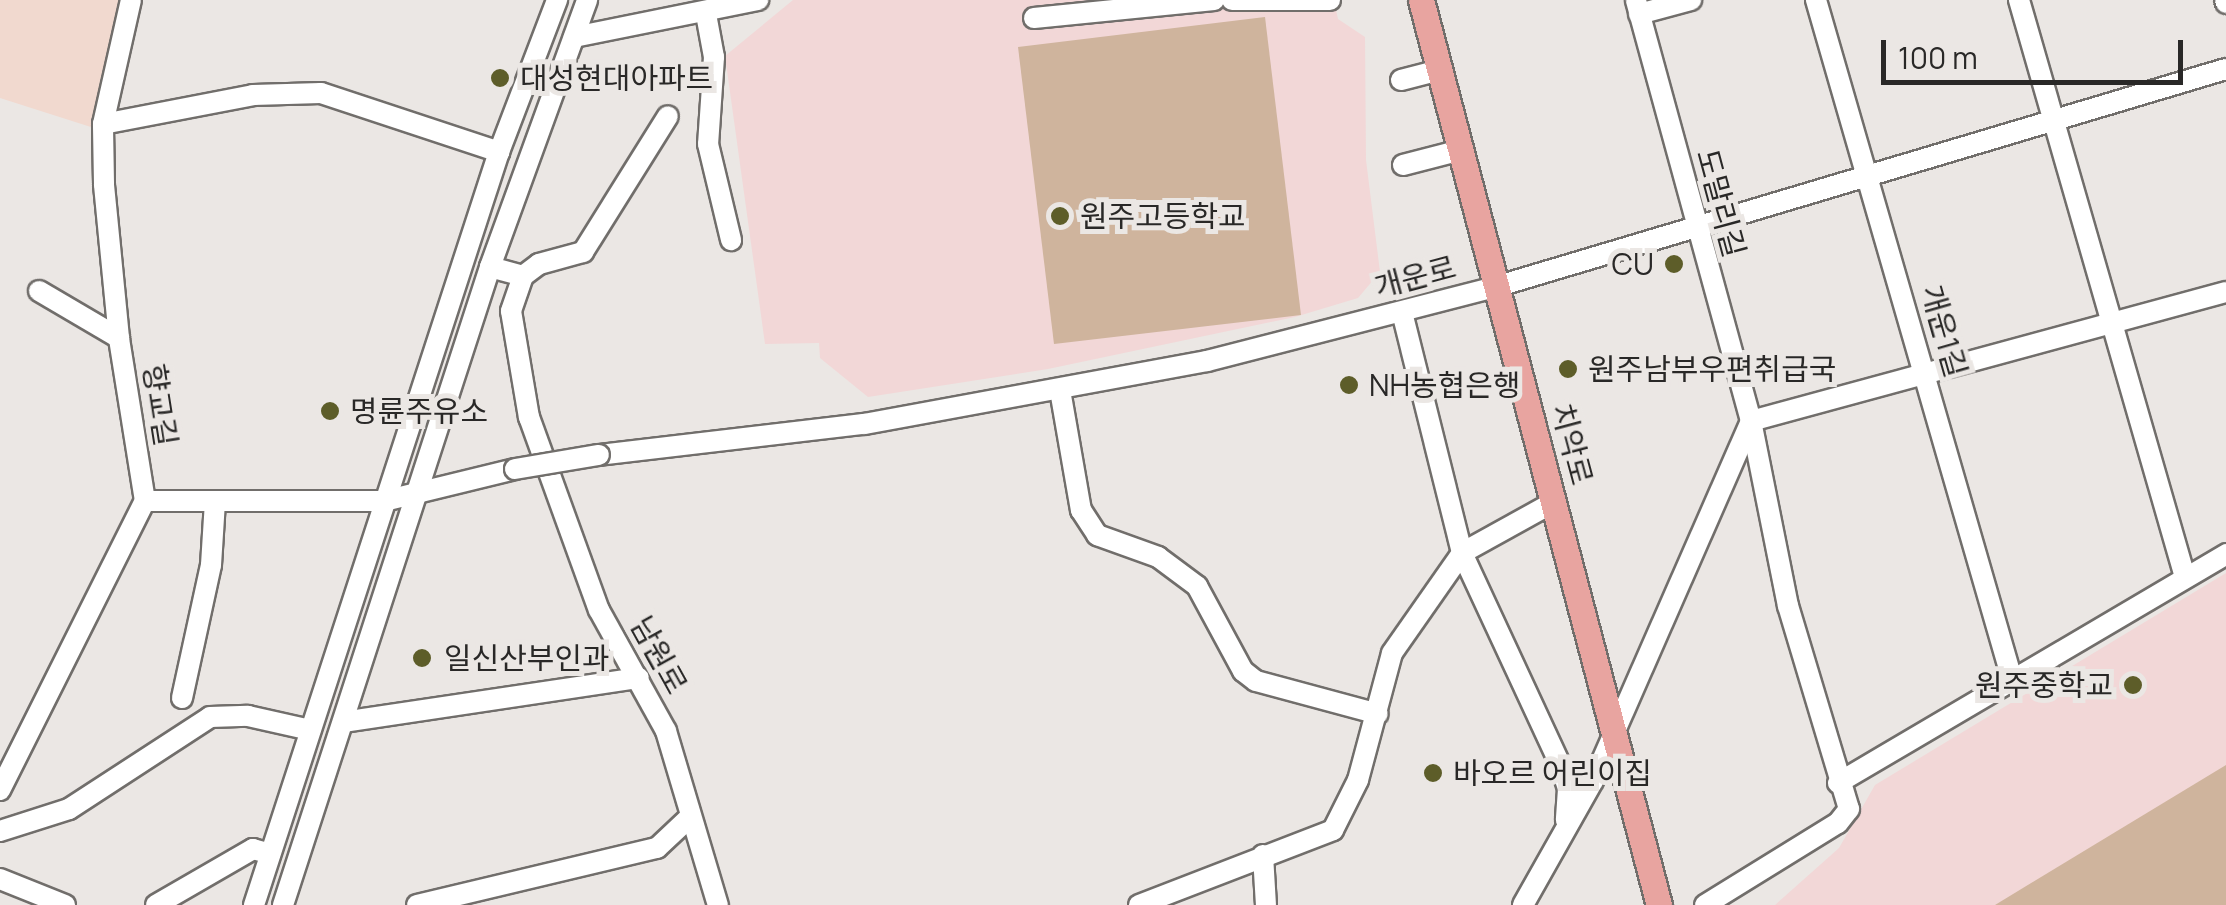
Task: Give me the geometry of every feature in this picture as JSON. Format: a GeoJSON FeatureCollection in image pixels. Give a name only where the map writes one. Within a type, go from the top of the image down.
{"type":"FeatureCollection","features":[{"type":"Feature","properties":{"kind":"main road","name":"치악로"},"geometry":{"type":"LineString","coordinates":[[1422,0],[1659,905]]}},
{"type":"Feature","properties":{"kind":"street","name":"향교길"},"geometry":{"type":"LineString","coordinates":[[131,0],[103,124],[118,338],[145,500]]}},
{"type":"Feature","properties":{"kind":"street"},"geometry":{"type":"LineString","coordinates":[[254,905],[498,152],[557,0]]}},
{"type":"Feature","properties":{"kind":"street"},"geometry":{"type":"LineString","coordinates":[[282,905],[420,495],[490,267],[587,0]]}},
{"type":"Feature","properties":{"kind":"street"},"geometry":{"type":"LineString","coordinates":[[574,36],[706,14],[758,0]]}},
{"type":"Feature","properties":{"kind":"street"},"geometry":{"type":"LineString","coordinates":[[1034,18],[1214,0]]}},
{"type":"Feature","properties":{"kind":"street"},"geometry":{"type":"LineString","coordinates":[[1232,0],[1330,0]]}},
{"type":"Feature","properties":{"kind":"street"},"geometry":{"type":"LineString","coordinates":[[1638,7],[1691,0]]}},
{"type":"Feature","properties":{"kind":"street","name":"개운1길"},"geometry":{"type":"LineString","coordinates":[[1816,0],[2012,679]]}},
{"type":"Feature","properties":{"kind":"street"},"geometry":{"type":"LineString","coordinates":[[2020,0],[2185,577]]}},
{"type":"Feature","properties":{"kind":"street","name":"도말리길"},"geometry":{"type":"LineString","coordinates":[[1638,7],[1751,421],[1788,606],[1838,783]]}},
{"type":"Feature","properties":{"kind":"street"},"geometry":{"type":"LineString","coordinates":[[706,14],[714,56],[708,144],[731,240]]}},
{"type":"Feature","properties":{"kind":"street","name":"개운로"},"geometry":{"type":"LineString","coordinates":[[420,495],[515,469],[599,455],[864,424],[1207,362],[1697,229],[2226,69]]}},
{"type":"Feature","properties":{"kind":"street"},"geometry":{"type":"LineString","coordinates":[[1401,80],[1440,70]]}},
{"type":"Feature","properties":{"kind":"street"},"geometry":{"type":"LineString","coordinates":[[103,124],[253,95],[321,93],[498,152]]}},
{"type":"Feature","properties":{"kind":"street"},"geometry":{"type":"LineString","coordinates":[[490,267],[522,276],[539,264],[583,252],[668,116]]}},
{"type":"Feature","properties":{"kind":"street"},"geometry":{"type":"LineString","coordinates":[[1403,165],[1461,150]]}},
{"type":"Feature","properties":{"kind":"street","name":"남원로"},"geometry":{"type":"LineString","coordinates":[[522,276],[512,311],[529,417],[599,610],[666,731],[718,905]]}},
{"type":"Feature","properties":{"kind":"street"},"geometry":{"type":"LineString","coordinates":[[39,291],[118,338]]}},
{"type":"Feature","properties":{"kind":"street"},"geometry":{"type":"LineString","coordinates":[[1523,905],[1593,781],[1613,727],[1751,421],[2226,292]]}},
{"type":"Feature","properties":{"kind":"street"},"geometry":{"type":"LineString","coordinates":[[1402,312],[1462,553],[1560,764],[1569,809],[1562,836]]}},
{"type":"Feature","properties":{"kind":"street"},"geometry":{"type":"LineString","coordinates":[[1060,390],[1082,510],[1097,535],[1158,557],[1197,586],[1243,671],[1256,681],[1378,714]]}},
{"type":"Feature","properties":{"kind":"street"},"geometry":{"type":"LineString","coordinates":[[0,790],[145,500],[384,501],[420,495]]}},
{"type":"Feature","properties":{"kind":"street"},"geometry":{"type":"LineString","coordinates":[[182,698],[211,565],[215,500]]}},
{"type":"Feature","properties":{"kind":"street"},"geometry":{"type":"LineString","coordinates":[[1139,905],[1334,830],[1358,780],[1392,654],[1462,553],[1554,502]]}},
{"type":"Feature","properties":{"kind":"street"},"geometry":{"type":"LineString","coordinates":[[1705,905],[1845,817],[1849,810],[1838,783],[2226,554]]}},
{"type":"Feature","properties":{"kind":"street"},"geometry":{"type":"LineString","coordinates":[[344,722],[639,678]]}},
{"type":"Feature","properties":{"kind":"street"},"geometry":{"type":"LineString","coordinates":[[0,831],[69,809],[210,718],[248,716],[310,730]]}},
{"type":"Feature","properties":{"kind":"street"},"geometry":{"type":"LineString","coordinates":[[416,905],[657,848],[689,818]]}},
{"type":"Feature","properties":{"kind":"street"},"geometry":{"type":"LineString","coordinates":[[156,905],[253,850],[270,854]]}},
{"type":"Feature","properties":{"kind":"street"},"geometry":{"type":"LineString","coordinates":[[1263,855],[1266,905]]}},
{"type":"Feature","properties":{"kind":"street"},"geometry":{"type":"LineString","coordinates":[[0,879],[64,905]]}},
{"type":"Feature","properties":{"kind":"shaded area"},"geometry":{"type":"Polygon","coordinates":[[[0,0],[123,0],[94,128],[0,98],[0,0]]]}},
{"type":"Feature","properties":{"kind":"shaded area","name":"원주고등학교"},"geometry":{"type":"Polygon","coordinates":[[[793,0],[1334,0],[1338,19],[1365,37],[1366,160],[1380,272],[1358,298],[1295,317],[1048,369],[868,397],[820,358],[819,343],[765,344],[725,56],[793,0]]]}},
{"type":"Feature","properties":{"kind":"shaded area"},"geometry":{"type":"Polygon","coordinates":[[[1265,17],[1301,315],[1054,344],[1018,47],[1265,17]]]}},
{"type":"Feature","properties":{"kind":"shaded area","name":"원주중학교"},"geometry":{"type":"Polygon","coordinates":[[[2226,573],[2226,905],[1775,905],[1839,848],[1875,785],[2226,573]]]}},
{"type":"Feature","properties":{"kind":"shaded area"},"geometry":{"type":"Polygon","coordinates":[[[2226,765],[2226,905],[1995,905],[2226,765]]]}},
{"type":"Feature","properties":{"kind":"place","name":"대성현대아파트"},"geometry":{"type":"Point","coordinates":[500,78]}},
{"type":"Feature","properties":{"kind":"place","name":"원주고등학교"},"geometry":{"type":"Point","coordinates":[1060,216]}},
{"type":"Feature","properties":{"kind":"place","name":"CU"},"geometry":{"type":"Point","coordinates":[1674,264]}},
{"type":"Feature","properties":{"kind":"place","name":"원주남부우편취급국"},"geometry":{"type":"Point","coordinates":[1568,369]}},
{"type":"Feature","properties":{"kind":"place","name":"NH농협은행"},"geometry":{"type":"Point","coordinates":[1349,385]}},
{"type":"Feature","properties":{"kind":"place","name":"명륜주유소"},"geometry":{"type":"Point","coordinates":[330,411]}},
{"type":"Feature","properties":{"kind":"place","name":"일신산부인과"},"geometry":{"type":"Point","coordinates":[422,658]}},
{"type":"Feature","properties":{"kind":"place","name":"원주중학교"},"geometry":{"type":"Point","coordinates":[2133,685]}},
{"type":"Feature","properties":{"kind":"place","name":"바오르 어린이집"},"geometry":{"type":"Point","coordinates":[1433,773]}}]}
